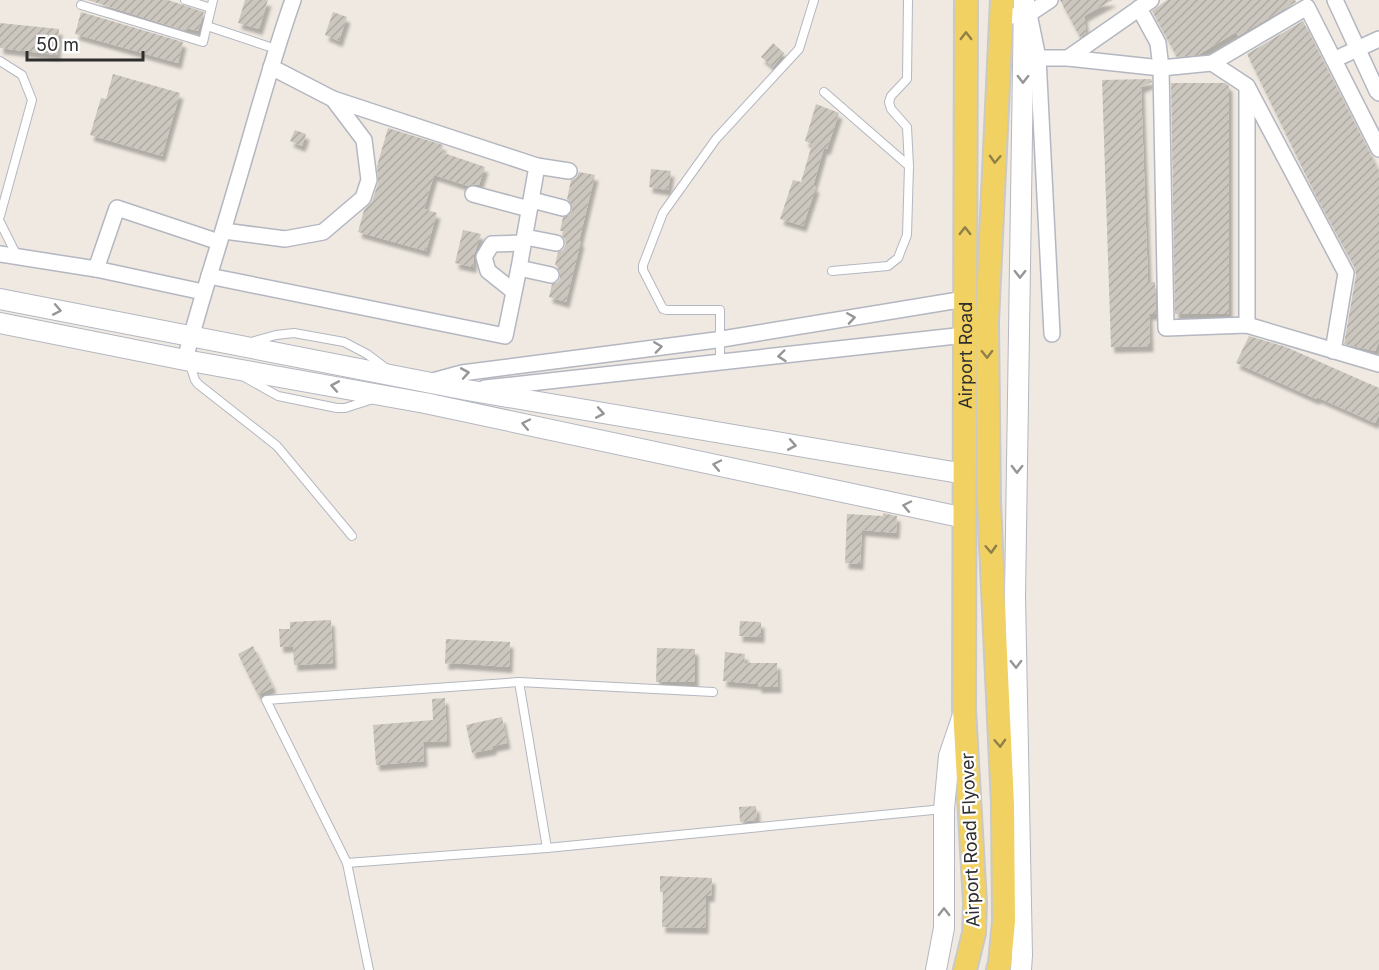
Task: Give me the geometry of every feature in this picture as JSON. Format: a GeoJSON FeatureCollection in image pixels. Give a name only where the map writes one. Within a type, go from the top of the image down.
{"type":"FeatureCollection","features":[{"type":"Feature","properties":{"kind":"main road","name":"Airport Road"},"geometry":{"type":"LineString","coordinates":[[964,709],[966,0]]}},
{"type":"Feature","properties":{"kind":"main road"},"geometry":{"type":"LineString","coordinates":[[998,970],[1004,921],[1003,806],[989,503],[987,322],[1016,9]]}},
{"type":"Feature","properties":{"kind":"main road","name":"Airport Road Flyover"},"geometry":{"type":"LineString","coordinates":[[964,709],[975,903],[974,933],[965,970]]}},
{"type":"Feature","properties":{"kind":"street"},"geometry":{"type":"LineString","coordinates":[[187,360],[203,292],[210,276],[276,49],[293,0]]}},
{"type":"Feature","properties":{"kind":"street"},"geometry":{"type":"LineString","coordinates":[[1016,9],[1050,0]]}},
{"type":"Feature","properties":{"kind":"street"},"geometry":{"type":"LineString","coordinates":[[1314,0],[1379,131]]}},
{"type":"Feature","properties":{"kind":"street"},"geometry":{"type":"LineString","coordinates":[[1335,0],[1379,93]]}},
{"type":"Feature","properties":{"kind":"street"},"geometry":{"type":"LineString","coordinates":[[1068,58],[1145,4],[1158,43],[1161,68],[1166,328],[1247,325],[1379,364]]}},
{"type":"Feature","properties":{"kind":"street"},"geometry":{"type":"LineString","coordinates":[[1038,58],[1068,58],[1161,68],[1212,63],[1307,7],[1379,148]]}},
{"type":"Feature","properties":{"kind":"street"},"geometry":{"type":"LineString","coordinates":[[1016,9],[1038,58],[1052,334]]}},
{"type":"Feature","properties":{"kind":"street"},"geometry":{"type":"LineString","coordinates":[[1016,9],[1015,597],[1021,970]]}},
{"type":"Feature","properties":{"kind":"street"},"geometry":{"type":"LineString","coordinates":[[1342,56],[1379,39]]}},
{"type":"Feature","properties":{"kind":"street"},"geometry":{"type":"LineString","coordinates":[[1212,63],[1247,86],[1346,273],[1333,351]]}},
{"type":"Feature","properties":{"kind":"street"},"geometry":{"type":"LineString","coordinates":[[271,67],[333,99],[537,166],[569,171]]}},
{"type":"Feature","properties":{"kind":"street"},"geometry":{"type":"LineString","coordinates":[[1247,86],[1247,325]]}},
{"type":"Feature","properties":{"kind":"street"},"geometry":{"type":"LineString","coordinates":[[96,269],[117,208],[221,237],[285,239],[322,232],[363,198],[369,180],[364,140],[333,99]]}},
{"type":"Feature","properties":{"kind":"street"},"geometry":{"type":"LineString","coordinates":[[210,276],[504,336],[537,166]]}},
{"type":"Feature","properties":{"kind":"street"},"geometry":{"type":"LineString","coordinates":[[473,194],[531,205],[563,208]]}},
{"type":"Feature","properties":{"kind":"street"},"geometry":{"type":"LineString","coordinates":[[513,291],[488,271],[484,257],[492,244],[524,240],[556,243]]}},
{"type":"Feature","properties":{"kind":"street"},"geometry":{"type":"LineString","coordinates":[[0,254],[96,269],[203,292]]}},
{"type":"Feature","properties":{"kind":"street"},"geometry":{"type":"LineString","coordinates":[[519,268],[551,275]]}},
{"type":"Feature","properties":{"kind":"street"},"geometry":{"type":"LineString","coordinates":[[0,299],[466,390],[965,474]]}},
{"type":"Feature","properties":{"kind":"street"},"geometry":{"type":"LineString","coordinates":[[429,382],[462,373],[720,339],[965,299]]}},
{"type":"Feature","properties":{"kind":"street"},"geometry":{"type":"LineString","coordinates":[[0,323],[229,368],[386,395],[964,518]]}},
{"type":"Feature","properties":{"kind":"street"},"geometry":{"type":"LineString","coordinates":[[466,390],[965,335]]}},
{"type":"Feature","properties":{"kind":"street"},"geometry":{"type":"LineString","coordinates":[[425,403],[429,382]]}},
{"type":"Feature","properties":{"kind":"street"},"geometry":{"type":"LineString","coordinates":[[462,411],[466,390]]}},
{"type":"Feature","properties":{"kind":"street"},"geometry":{"type":"LineString","coordinates":[[936,970],[944,928],[944,809],[949,756],[964,709]]}},
{"type":"Feature","properties":{"kind":"lane"},"geometry":{"type":"LineString","coordinates":[[81,5],[202,42],[212,4],[185,0]]}},
{"type":"Feature","properties":{"kind":"lane"},"geometry":{"type":"LineString","coordinates":[[720,362],[720,310],[663,309],[643,270],[643,265],[663,213],[716,139],[799,49],[814,0]]}},
{"type":"Feature","properties":{"kind":"lane"},"geometry":{"type":"LineString","coordinates":[[832,271],[883,267],[892,264],[898,258],[908,229],[907,126],[891,109],[889,102],[907,79],[908,0]]}},
{"type":"Feature","properties":{"kind":"lane"},"geometry":{"type":"LineString","coordinates":[[207,26],[276,49]]}},
{"type":"Feature","properties":{"kind":"lane"},"geometry":{"type":"LineString","coordinates":[[0,61],[22,75],[33,100],[0,216]]}},
{"type":"Feature","properties":{"kind":"lane"},"geometry":{"type":"LineString","coordinates":[[824,92],[909,166]]}},
{"type":"Feature","properties":{"kind":"lane"},"geometry":{"type":"LineString","coordinates":[[0,222],[18,257]]}},
{"type":"Feature","properties":{"kind":"lane"},"geometry":{"type":"LineString","coordinates":[[187,360],[198,384],[277,446],[352,537]]}},
{"type":"Feature","properties":{"kind":"lane"},"geometry":{"type":"LineString","coordinates":[[519,682],[547,848]]}},
{"type":"Feature","properties":{"kind":"lane"},"geometry":{"type":"LineString","coordinates":[[369,970],[347,863],[266,700],[519,682],[713,692]]}},
{"type":"Feature","properties":{"kind":"lane"},"geometry":{"type":"LineString","coordinates":[[347,863],[547,848],[944,809]]}},
{"type":"Feature","properties":{"kind":"building"},"geometry":{"type":"Polygon","coordinates":[[[88,0],[168,0],[204,12],[198,31],[187,28],[186,31],[88,0]]]}},
{"type":"Feature","properties":{"kind":"building"},"geometry":{"type":"Polygon","coordinates":[[[245,0],[268,0],[259,29],[238,23],[245,0]]]}},
{"type":"Feature","properties":{"kind":"building"},"geometry":{"type":"Polygon","coordinates":[[[1060,0],[1113,0],[1084,16],[1086,33],[1080,37],[1060,0]]]}},
{"type":"Feature","properties":{"kind":"building"},"geometry":{"type":"Polygon","coordinates":[[[1167,0],[1295,0],[1296,2],[1238,36],[1236,32],[1198,55],[1177,57],[1152,11],[1167,0]]]}},
{"type":"Feature","properties":{"kind":"building"},"geometry":{"type":"Polygon","coordinates":[[[81,12],[183,42],[178,63],[75,34],[81,12]]]}},
{"type":"Feature","properties":{"kind":"building"},"geometry":{"type":"Polygon","coordinates":[[[333,12],[347,17],[339,41],[325,35],[333,12]]]}},
{"type":"Feature","properties":{"kind":"building"},"geometry":{"type":"Polygon","coordinates":[[[1303,21],[1379,171],[1379,341],[1375,351],[1344,344],[1356,275],[1355,268],[1316,196],[1247,54],[1303,21]]]}},
{"type":"Feature","properties":{"kind":"building"},"geometry":{"type":"Polygon","coordinates":[[[0,23],[59,29],[57,55],[0,48],[0,23]]]}},
{"type":"Feature","properties":{"kind":"building"},"geometry":{"type":"Polygon","coordinates":[[[773,43],[784,53],[773,67],[761,57],[773,43]]]}},
{"type":"Feature","properties":{"kind":"building"},"geometry":{"type":"Polygon","coordinates":[[[113,74],[180,93],[162,156],[90,135],[101,98],[106,99],[113,74]]]}},
{"type":"Feature","properties":{"kind":"building"},"geometry":{"type":"Polygon","coordinates":[[[1151,79],[1152,82],[1141,87],[1148,282],[1155,282],[1156,314],[1149,314],[1150,346],[1111,347],[1102,80],[1151,79]]]}},
{"type":"Feature","properties":{"kind":"building"},"geometry":{"type":"Polygon","coordinates":[[[1171,83],[1225,83],[1229,86],[1229,314],[1175,314],[1171,83]]]}},
{"type":"Feature","properties":{"kind":"building"},"geometry":{"type":"Polygon","coordinates":[[[816,104],[839,113],[827,149],[824,148],[813,186],[816,187],[803,226],[780,219],[793,180],[801,182],[812,144],[805,141],[816,104]]]}},
{"type":"Feature","properties":{"kind":"building"},"geometry":{"type":"Polygon","coordinates":[[[388,128],[443,145],[441,152],[485,167],[479,185],[468,186],[434,175],[424,209],[437,213],[426,251],[358,232],[364,210],[372,202],[378,183],[377,166],[388,128]]]}},
{"type":"Feature","properties":{"kind":"building"},"geometry":{"type":"Polygon","coordinates":[[[295,130],[306,134],[302,146],[290,141],[295,130]]]}},
{"type":"Feature","properties":{"kind":"building"},"geometry":{"type":"Polygon","coordinates":[[[651,169],[671,171],[668,190],[649,187],[651,169]]]}},
{"type":"Feature","properties":{"kind":"building"},"geometry":{"type":"Polygon","coordinates":[[[579,172],[595,175],[566,302],[549,297],[552,284],[558,282],[560,278],[560,272],[555,265],[558,252],[563,250],[566,244],[562,236],[563,231],[560,231],[563,217],[572,211],[572,205],[567,199],[571,180],[576,178],[579,172]]]}},
{"type":"Feature","properties":{"kind":"building"},"geometry":{"type":"Polygon","coordinates":[[[463,230],[481,234],[474,255],[473,267],[455,263],[463,230]]]}},
{"type":"Feature","properties":{"kind":"building"},"geometry":{"type":"Polygon","coordinates":[[[1249,336],[1286,347],[1379,388],[1379,415],[1375,423],[1236,363],[1249,336]]]}},
{"type":"Feature","properties":{"kind":"building"},"geometry":{"type":"Polygon","coordinates":[[[883,513],[897,516],[896,533],[862,530],[860,564],[845,563],[847,514],[883,516],[883,513]]]}},
{"type":"Feature","properties":{"kind":"building"},"geometry":{"type":"Polygon","coordinates":[[[331,620],[333,663],[294,665],[293,646],[280,647],[279,629],[290,629],[290,622],[331,620]]]}},
{"type":"Feature","properties":{"kind":"building"},"geometry":{"type":"Polygon","coordinates":[[[740,621],[761,622],[761,637],[739,636],[740,621]]]}},
{"type":"Feature","properties":{"kind":"building"},"geometry":{"type":"Polygon","coordinates":[[[446,639],[510,642],[509,667],[445,664],[446,639]]]}},
{"type":"Feature","properties":{"kind":"building"},"geometry":{"type":"Polygon","coordinates":[[[253,646],[273,687],[258,695],[238,654],[253,646]]]}},
{"type":"Feature","properties":{"kind":"building"},"geometry":{"type":"Polygon","coordinates":[[[657,648],[695,649],[695,682],[656,682],[657,648]]]}},
{"type":"Feature","properties":{"kind":"building"},"geometry":{"type":"Polygon","coordinates":[[[725,652],[745,654],[744,663],[777,663],[778,687],[758,687],[758,684],[723,681],[725,652]]]}},
{"type":"Feature","properties":{"kind":"building"},"geometry":{"type":"Polygon","coordinates":[[[445,698],[447,741],[423,742],[424,761],[376,765],[373,725],[433,720],[432,699],[445,698]]]}},
{"type":"Feature","properties":{"kind":"building"},"geometry":{"type":"Polygon","coordinates":[[[502,717],[507,743],[493,746],[493,749],[472,753],[466,725],[502,717]]]}},
{"type":"Feature","properties":{"kind":"building"},"geometry":{"type":"Polygon","coordinates":[[[756,806],[757,820],[740,822],[739,807],[756,806]]]}},
{"type":"Feature","properties":{"kind":"building"},"geometry":{"type":"Polygon","coordinates":[[[660,876],[712,878],[711,896],[706,896],[705,928],[662,927],[663,892],[660,892],[660,876]]]}}]}
